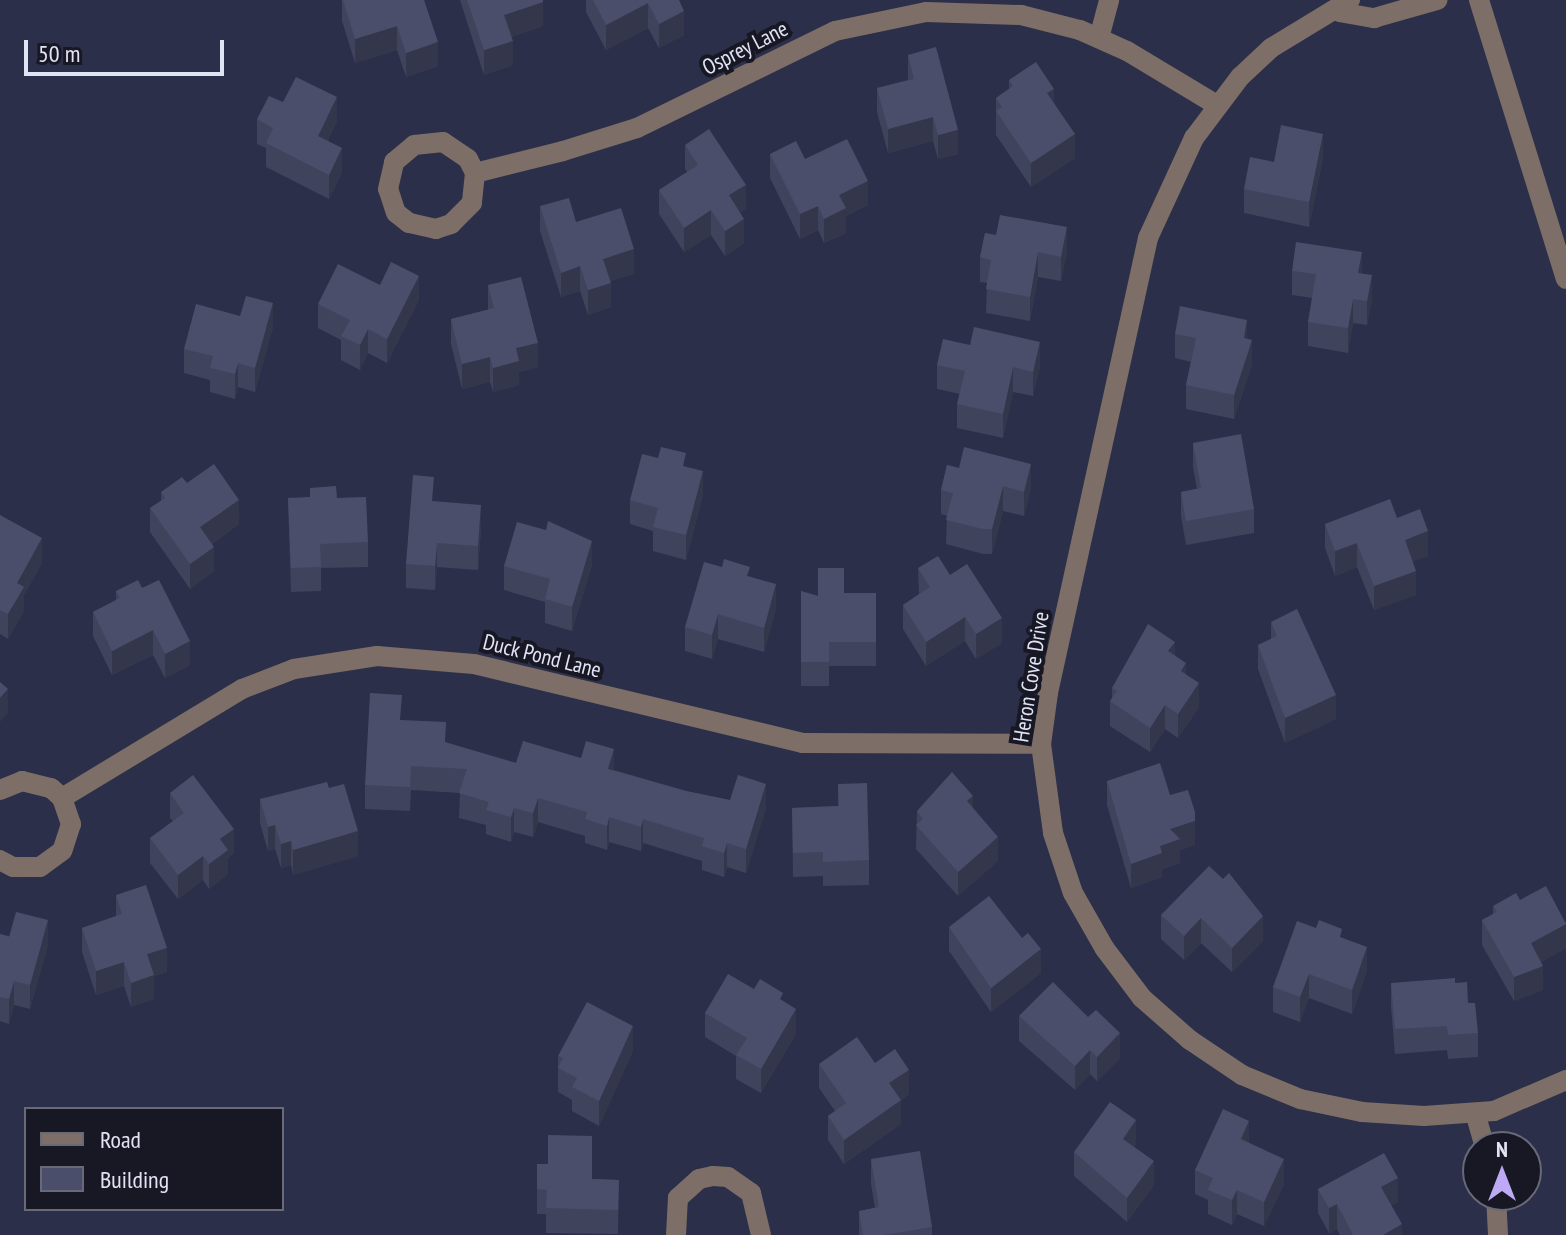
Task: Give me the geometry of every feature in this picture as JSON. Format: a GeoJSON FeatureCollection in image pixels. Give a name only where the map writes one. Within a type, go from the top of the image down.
{"type":"FeatureCollection","features":[{"type":"Feature","properties":{"kind":"street"},"geometry":{"type":"LineString","coordinates":[[1099,38],[1109,0]]}},
{"type":"Feature","properties":{"kind":"street","name":"Heron Cove Drive"},"geometry":{"type":"LineString","coordinates":[[1437,0],[1374,18],[1344,6],[1271,48],[1217,105],[1173,177],[1148,238],[1041,744],[1053,833],[1073,893],[1105,949],[1142,998],[1190,1040],[1242,1075],[1300,1099],[1362,1112],[1476,1116],[1566,1080]]}},
{"type":"Feature","properties":{"kind":"street"},"geometry":{"type":"LineString","coordinates":[[1479,0],[1566,279]]}},
{"type":"Feature","properties":{"kind":"street","name":"Osprey Lane"},"geometry":{"type":"LineString","coordinates":[[475,173],[637,128],[805,44],[875,19],[926,12],[990,12],[1051,22],[1099,38],[1217,105]]}},
{"type":"Feature","properties":{"kind":"street"},"geometry":{"type":"LineString","coordinates":[[428,141],[457,149],[475,173],[472,203],[463,216],[436,229],[409,223],[396,213],[388,189],[394,162],[403,152],[428,141]]}},
{"type":"Feature","properties":{"kind":"street","name":"Duck Pond Lane"},"geometry":{"type":"LineString","coordinates":[[62,798],[242,689],[294,669],[377,656],[474,664],[802,743],[1041,744]]}},
{"type":"Feature","properties":{"kind":"street"},"geometry":{"type":"LineString","coordinates":[[0,790],[22,781],[37,782],[62,798],[71,824],[62,851],[53,860],[27,869],[0,860]]}},
{"type":"Feature","properties":{"kind":"street"},"geometry":{"type":"LineString","coordinates":[[1476,1116],[1480,1131]]}},
{"type":"Feature","properties":{"kind":"street"},"geometry":{"type":"LineString","coordinates":[[676,1235],[678,1198],[699,1179],[713,1176],[728,1177],[751,1193],[761,1235]]}},
{"type":"Feature","properties":{"kind":"street"},"geometry":{"type":"LineString","coordinates":[[1497,1211],[1498,1235]]}},
{"type":"Feature","properties":{"kind":"building"},"geometry":{"type":"Polygon","coordinates":[[[343,0],[424,0],[438,42],[406,53],[397,26],[355,39],[343,0]]]}},
{"type":"Feature","properties":{"kind":"building"},"geometry":{"type":"Polygon","coordinates":[[[467,0],[543,2],[504,15],[513,41],[484,50],[467,0]]]}},
{"type":"Feature","properties":{"kind":"building"},"geometry":{"type":"Polygon","coordinates":[[[593,0],[679,0],[684,11],[659,24],[648,3],[606,25],[593,0]]]}},
{"type":"Feature","properties":{"kind":"building"},"geometry":{"type":"Polygon","coordinates":[[[936,47],[958,130],[938,135],[933,117],[888,129],[877,88],[914,79],[908,55],[936,47]]]}},
{"type":"Feature","properties":{"kind":"building"},"geometry":{"type":"Polygon","coordinates":[[[1036,62],[1054,89],[1047,93],[1075,134],[1031,163],[996,111],[1002,107],[996,98],[1013,86],[1009,80],[1036,62]]]}},
{"type":"Feature","properties":{"kind":"building"},"geometry":{"type":"Polygon","coordinates":[[[296,77],[337,97],[318,136],[342,148],[329,175],[266,143],[273,128],[257,119],[269,96],[283,102],[296,77]]]}},
{"type":"Feature","properties":{"kind":"building"},"geometry":{"type":"Polygon","coordinates":[[[1281,125],[1323,134],[1309,202],[1244,189],[1250,157],[1274,162],[1281,125]]]}},
{"type":"Feature","properties":{"kind":"building"},"geometry":{"type":"Polygon","coordinates":[[[709,129],[746,185],[729,195],[744,219],[725,231],[711,210],[684,228],[659,190],[698,165],[685,145],[709,129]]]}},
{"type":"Feature","properties":{"kind":"building"},"geometry":{"type":"Polygon","coordinates":[[[847,139],[868,181],[839,195],[846,208],[824,219],[818,206],[800,214],[770,154],[796,141],[805,159],[847,139]]]}},
{"type":"Feature","properties":{"kind":"building"},"geometry":{"type":"Polygon","coordinates":[[[569,198],[576,222],[621,208],[634,249],[603,259],[611,283],[588,290],[580,266],[561,273],[540,206],[569,198]]]}},
{"type":"Feature","properties":{"kind":"building"},"geometry":{"type":"Polygon","coordinates":[[[1000,215],[1067,227],[1061,257],[1038,252],[1030,297],[986,289],[991,260],[980,257],[985,233],[996,235],[1000,215]]]}},
{"type":"Feature","properties":{"kind":"building"},"geometry":{"type":"Polygon","coordinates":[[[1296,242],[1362,252],[1358,273],[1372,275],[1367,301],[1353,299],[1348,328],[1308,322],[1316,274],[1292,271],[1296,242]]]}},
{"type":"Feature","properties":{"kind":"building"},"geometry":{"type":"Polygon","coordinates":[[[391,262],[419,276],[387,339],[368,329],[360,345],[341,336],[350,320],[318,304],[338,264],[380,285],[391,262]]]}},
{"type":"Feature","properties":{"kind":"building"},"geometry":{"type":"Polygon","coordinates":[[[521,277],[538,343],[516,348],[519,361],[493,368],[490,357],[462,364],[451,319],[494,308],[488,285],[521,277]]]}},
{"type":"Feature","properties":{"kind":"building"},"geometry":{"type":"Polygon","coordinates":[[[246,296],[273,303],[255,368],[238,363],[235,374],[210,368],[213,356],[184,349],[196,304],[240,316],[246,296]]]}},
{"type":"Feature","properties":{"kind":"building"},"geometry":{"type":"Polygon","coordinates":[[[1180,306],[1247,320],[1244,338],[1252,340],[1234,395],[1186,385],[1196,338],[1175,334],[1180,306]]]}},
{"type":"Feature","properties":{"kind":"building"},"geometry":{"type":"Polygon","coordinates":[[[974,327],[1040,342],[1033,372],[1013,367],[1003,414],[957,404],[965,371],[937,365],[943,339],[970,345],[974,327]]]}},
{"type":"Feature","properties":{"kind":"building"},"geometry":{"type":"Polygon","coordinates":[[[1241,434],[1254,509],[1186,521],[1181,492],[1201,488],[1193,443],[1241,434]]]}},
{"type":"Feature","properties":{"kind":"building"},"geometry":{"type":"Polygon","coordinates":[[[661,447],[686,453],[683,466],[703,471],[686,535],[653,527],[658,508],[630,500],[642,454],[658,458],[661,447]]]}},
{"type":"Feature","properties":{"kind":"building"},"geometry":{"type":"Polygon","coordinates":[[[964,447],[1031,464],[1024,492],[1003,486],[992,529],[946,520],[953,493],[941,490],[947,465],[959,468],[964,447]]]}},
{"type":"Feature","properties":{"kind":"building"},"geometry":{"type":"Polygon","coordinates":[[[214,464],[239,500],[200,527],[214,547],[190,564],[150,508],[165,498],[161,492],[182,477],[187,483],[214,464]]]}},
{"type":"Feature","properties":{"kind":"building"},"geometry":{"type":"Polygon","coordinates":[[[413,475],[434,477],[432,501],[481,505],[478,546],[437,543],[435,566],[406,564],[413,475]]]}},
{"type":"Feature","properties":{"kind":"building"},"geometry":{"type":"Polygon","coordinates":[[[336,486],[337,498],[366,497],[368,542],[320,544],[321,567],[291,568],[288,498],[310,497],[310,488],[336,486]]]}},
{"type":"Feature","properties":{"kind":"building"},"geometry":{"type":"Polygon","coordinates":[[[1390,499],[1397,518],[1420,509],[1428,531],[1405,540],[1416,571],[1374,586],[1357,543],[1335,551],[1325,524],[1390,499]]]}},
{"type":"Feature","properties":{"kind":"building"},"geometry":{"type":"Polygon","coordinates":[[[0,515],[42,538],[17,583],[24,587],[8,614],[0,610],[0,515]]]}},
{"type":"Feature","properties":{"kind":"building"},"geometry":{"type":"Polygon","coordinates":[[[548,521],[592,541],[572,607],[545,599],[550,579],[504,566],[517,522],[546,530],[548,521]]]}},
{"type":"Feature","properties":{"kind":"building"},"geometry":{"type":"Polygon","coordinates":[[[938,556],[950,575],[967,564],[1002,618],[976,634],[965,617],[926,642],[903,605],[930,587],[918,568],[938,556]]]}},
{"type":"Feature","properties":{"kind":"building"},"geometry":{"type":"Polygon","coordinates":[[[724,559],[750,567],[747,576],[776,584],[764,628],[718,614],[712,635],[685,627],[704,562],[722,567],[724,559]]]}},
{"type":"Feature","properties":{"kind":"building"},"geometry":{"type":"Polygon","coordinates":[[[818,568],[844,568],[844,593],[876,593],[876,642],[829,642],[829,662],[801,662],[801,591],[818,596],[818,568]]]}},
{"type":"Feature","properties":{"kind":"building"},"geometry":{"type":"Polygon","coordinates":[[[138,580],[142,588],[159,580],[190,641],[165,654],[153,630],[112,651],[93,612],[120,598],[116,591],[138,580]]]}},
{"type":"Feature","properties":{"kind":"building"},"geometry":{"type":"Polygon","coordinates":[[[1297,609],[1336,695],[1285,718],[1258,645],[1277,636],[1271,622],[1297,609]]]}},
{"type":"Feature","properties":{"kind":"building"},"geometry":{"type":"Polygon","coordinates":[[[1148,624],[1175,642],[1168,651],[1186,663],[1181,671],[1199,683],[1178,714],[1165,705],[1150,728],[1110,701],[1117,691],[1112,688],[1148,624]]]}},
{"type":"Feature","properties":{"kind":"building"},"geometry":{"type":"Polygon","coordinates":[[[0,682],[8,689],[0,698],[0,682]]]}},
{"type":"Feature","properties":{"kind":"building"},"geometry":{"type":"Polygon","coordinates":[[[370,693],[402,695],[400,720],[446,722],[445,742],[516,763],[523,741],[581,758],[586,741],[614,749],[608,769],[686,791],[730,800],[738,775],[766,784],[746,849],[727,843],[724,853],[702,846],[704,838],[643,819],[641,827],[609,817],[607,826],[585,819],[587,812],[538,798],[533,813],[514,808],[511,817],[486,810],[489,802],[459,793],[467,769],[411,766],[410,787],[365,785],[370,693]]]}},
{"type":"Feature","properties":{"kind":"building"},"geometry":{"type":"Polygon","coordinates":[[[1160,763],[1170,795],[1188,790],[1195,821],[1170,829],[1180,839],[1160,846],[1162,853],[1131,864],[1107,781],[1160,763]]]}},
{"type":"Feature","properties":{"kind":"building"},"geometry":{"type":"Polygon","coordinates":[[[952,772],[973,796],[967,801],[998,837],[958,872],[916,825],[923,819],[917,811],[952,772]]]}},
{"type":"Feature","properties":{"kind":"building"},"geometry":{"type":"Polygon","coordinates":[[[193,775],[234,829],[220,839],[228,850],[209,864],[203,856],[178,875],[150,838],[184,813],[170,793],[193,775]]]}},
{"type":"Feature","properties":{"kind":"building"},"geometry":{"type":"Polygon","coordinates":[[[327,782],[329,788],[344,784],[358,831],[293,850],[291,841],[281,844],[275,825],[268,827],[260,799],[327,782]]]}},
{"type":"Feature","properties":{"kind":"building"},"geometry":{"type":"Polygon","coordinates":[[[867,783],[869,860],[823,862],[823,852],[793,853],[792,808],[839,806],[838,784],[867,783]]]}},
{"type":"Feature","properties":{"kind":"building"},"geometry":{"type":"Polygon","coordinates":[[[1209,866],[1223,879],[1229,873],[1263,916],[1232,948],[1201,918],[1184,936],[1161,915],[1209,866]]]}},
{"type":"Feature","properties":{"kind":"building"},"geometry":{"type":"Polygon","coordinates":[[[146,885],[167,948],[147,954],[154,975],[131,983],[124,962],[96,971],[82,928],[122,914],[116,895],[146,885]]]}},
{"type":"Feature","properties":{"kind":"building"},"geometry":{"type":"Polygon","coordinates":[[[1546,886],[1566,924],[1531,943],[1543,966],[1514,977],[1482,920],[1497,912],[1493,906],[1516,893],[1520,900],[1546,886]]]}},
{"type":"Feature","properties":{"kind":"building"},"geometry":{"type":"Polygon","coordinates":[[[989,896],[1022,938],[1028,933],[1041,949],[991,988],[949,927],[989,896]]]}},
{"type":"Feature","properties":{"kind":"building"},"geometry":{"type":"Polygon","coordinates":[[[16,912],[48,920],[30,985],[14,981],[9,999],[0,997],[0,934],[9,937],[16,912]]]}},
{"type":"Feature","properties":{"kind":"building"},"geometry":{"type":"Polygon","coordinates":[[[1319,920],[1342,929],[1340,937],[1367,947],[1352,990],[1309,974],[1300,997],[1273,987],[1297,921],[1316,928],[1319,920]]]}},
{"type":"Feature","properties":{"kind":"building"},"geometry":{"type":"Polygon","coordinates":[[[728,974],[754,989],[760,979],[783,993],[780,999],[796,1009],[761,1069],[736,1055],[747,1038],[705,1013],[728,974]]]}},
{"type":"Feature","properties":{"kind":"building"},"geometry":{"type":"Polygon","coordinates":[[[1455,978],[1455,983],[1467,982],[1468,1003],[1475,1003],[1478,1033],[1448,1035],[1447,1026],[1395,1029],[1391,983],[1455,978]]]}},
{"type":"Feature","properties":{"kind":"building"},"geometry":{"type":"Polygon","coordinates":[[[1053,982],[1088,1017],[1096,1010],[1120,1033],[1097,1057],[1090,1050],[1075,1066],[1019,1016],[1053,982]]]}},
{"type":"Feature","properties":{"kind":"building"},"geometry":{"type":"Polygon","coordinates":[[[587,1002],[633,1026],[599,1101],[572,1087],[577,1078],[558,1068],[563,1058],[558,1056],[587,1002]]]}},
{"type":"Feature","properties":{"kind":"building"},"geometry":{"type":"Polygon","coordinates":[[[857,1037],[875,1063],[895,1049],[909,1070],[889,1083],[901,1100],[844,1140],[828,1116],[846,1103],[819,1064],[857,1037]]]}},
{"type":"Feature","properties":{"kind":"building"},"geometry":{"type":"Polygon","coordinates":[[[1110,1102],[1136,1120],[1123,1139],[1154,1161],[1127,1198],[1074,1152],[1110,1102]]]}},
{"type":"Feature","properties":{"kind":"building"},"geometry":{"type":"Polygon","coordinates":[[[1223,1109],[1249,1121],[1241,1139],[1284,1159],[1264,1202],[1237,1190],[1232,1200],[1208,1190],[1213,1178],[1195,1170],[1223,1109]]]}},
{"type":"Feature","properties":{"kind":"building"},"geometry":{"type":"Polygon","coordinates":[[[548,1135],[592,1136],[592,1179],[619,1180],[618,1210],[546,1208],[547,1190],[537,1189],[537,1164],[548,1164],[548,1135]]]}},
{"type":"Feature","properties":{"kind":"building"},"geometry":{"type":"Polygon","coordinates":[[[920,1151],[932,1227],[863,1235],[859,1211],[879,1207],[871,1159],[920,1151]]]}},
{"type":"Feature","properties":{"kind":"building"},"geometry":{"type":"Polygon","coordinates":[[[1384,1153],[1398,1178],[1381,1187],[1402,1224],[1383,1235],[1353,1235],[1337,1204],[1329,1208],[1318,1189],[1384,1153]]]}}]}
